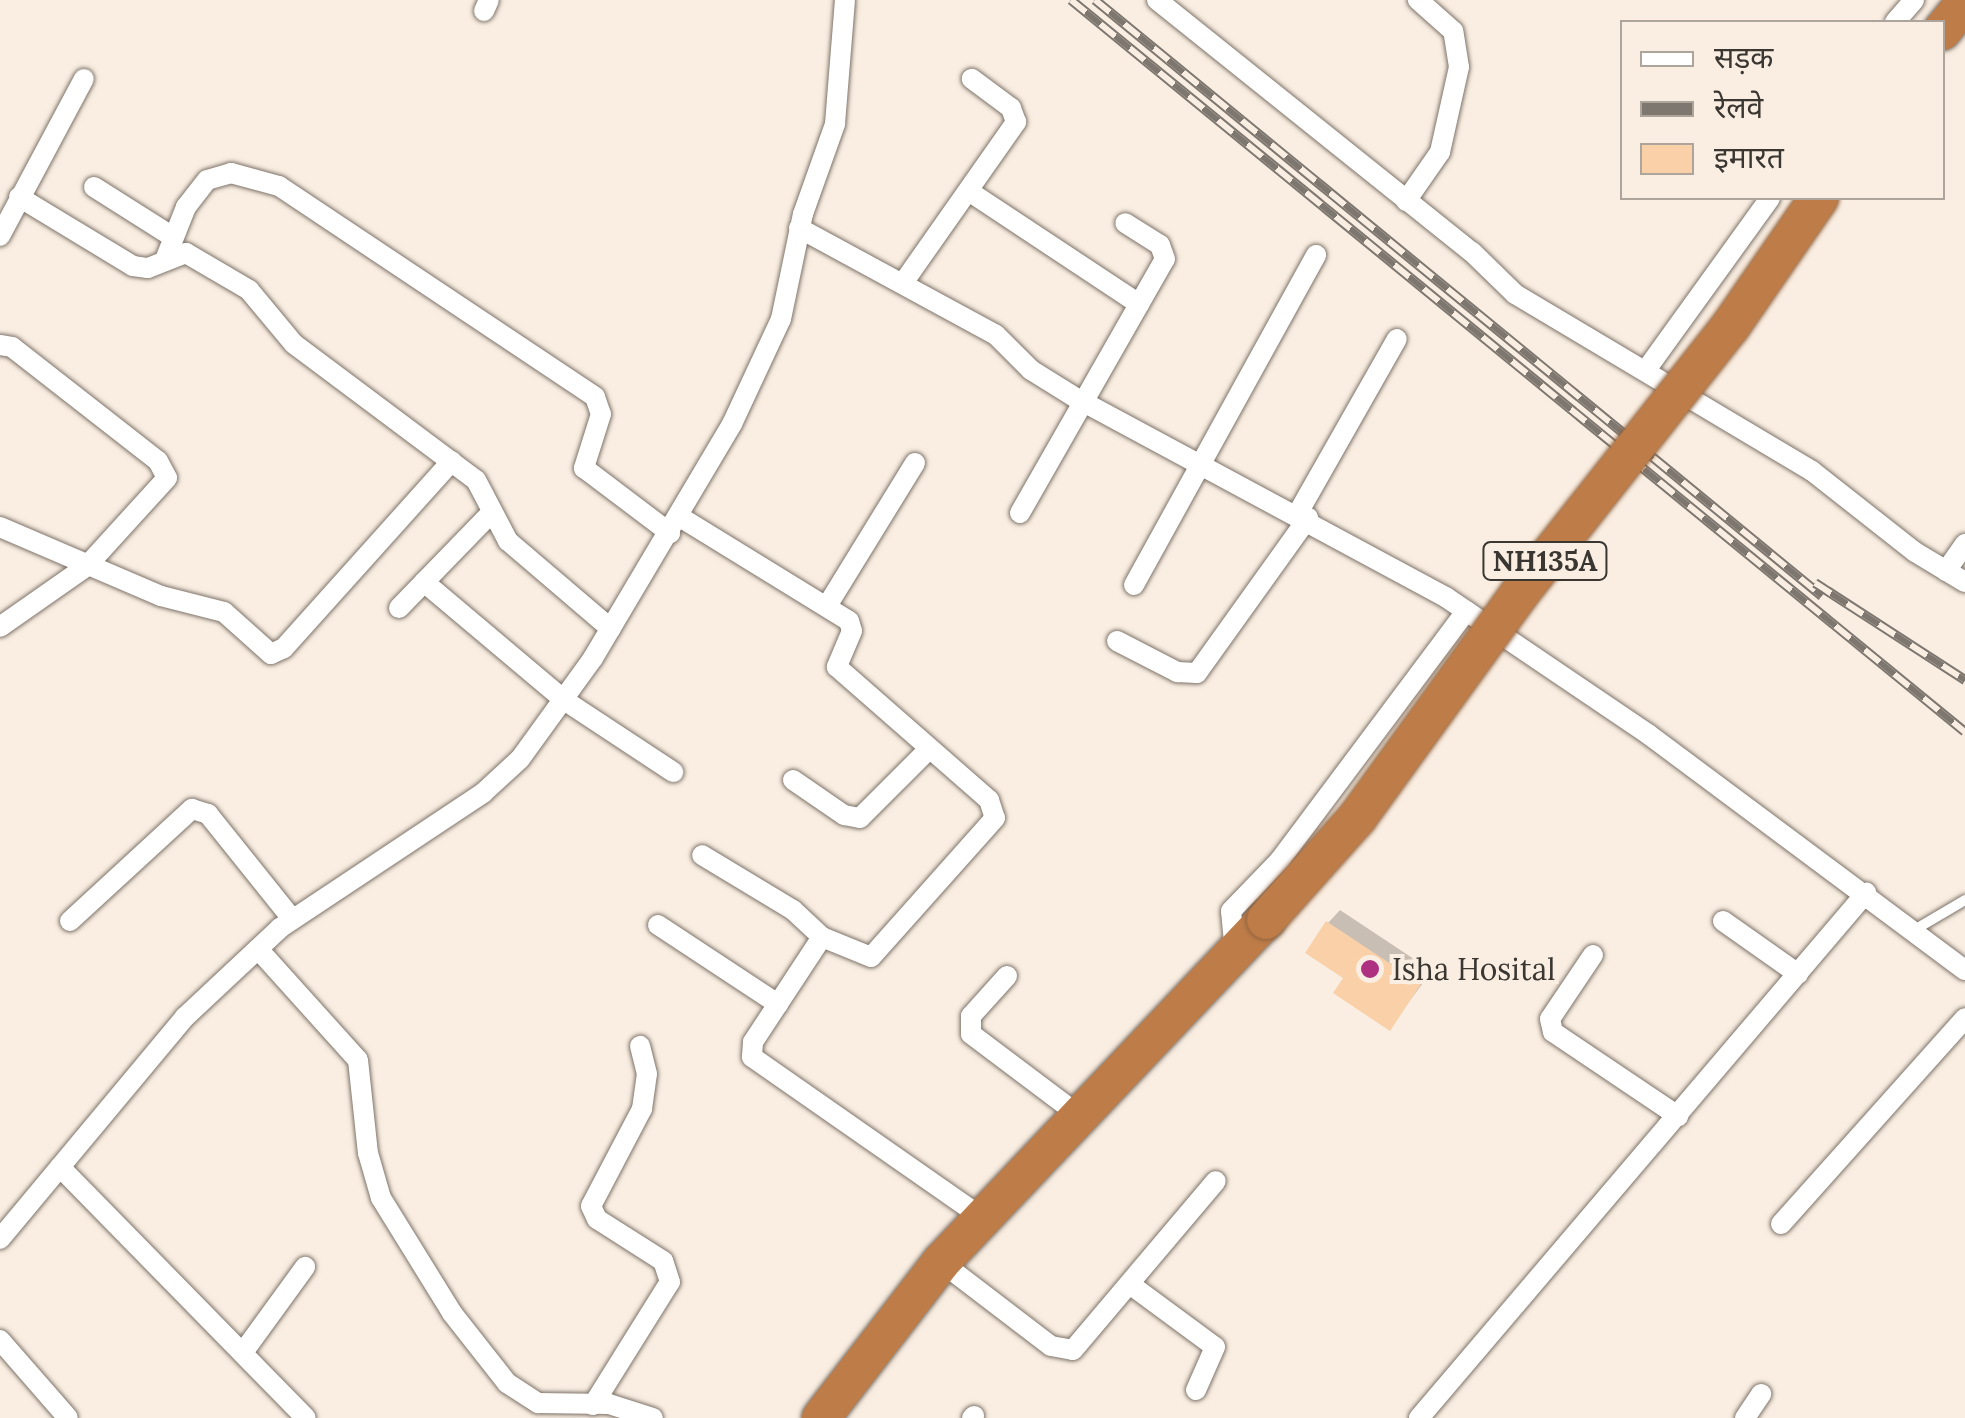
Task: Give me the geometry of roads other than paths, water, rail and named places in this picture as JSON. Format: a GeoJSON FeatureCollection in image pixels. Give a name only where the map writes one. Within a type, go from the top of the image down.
{"type":"FeatureCollection","features":[{"type":"Feature","properties":{"kind":"highway"},"geometry":{"type":"LineString","coordinates":[[1945,27],[1965,3]]}},
{"type":"Feature","properties":{"kind":"highway","name":"NH135A"},"geometry":{"type":"LineString","coordinates":[[821,1418],[941,1262],[1266,920],[1357,818],[1519,594],[1730,327],[1817,200]]}},
{"type":"Feature","properties":{"kind":"street"},"geometry":{"type":"LineString","coordinates":[[0,1239],[185,1017],[292,919],[483,793],[520,759],[564,700],[675,525],[770,347],[799,228],[839,106],[844,0]]}},
{"type":"Feature","properties":{"kind":"street"},"geometry":{"type":"LineString","coordinates":[[1158,0],[1515,294],[1812,471],[1965,582]]}},
{"type":"Feature","properties":{"kind":"street"},"geometry":{"type":"LineString","coordinates":[[1406,201],[1440,152],[1458,67],[1453,30],[1418,0]]}},
{"type":"Feature","properties":{"kind":"street"},"geometry":{"type":"LineString","coordinates":[[1898,20],[1914,0]]}},
{"type":"Feature","properties":{"kind":"street"},"geometry":{"type":"LineString","coordinates":[[0,236],[84,79]]}},
{"type":"Feature","properties":{"kind":"street"},"geometry":{"type":"LineString","coordinates":[[904,283],[1016,122],[1011,108],[972,79]]}},
{"type":"Feature","properties":{"kind":"street"},"geometry":{"type":"LineString","coordinates":[[164,260],[200,188],[219,174],[278,186],[595,397],[601,414],[584,468],[675,525],[827,606],[852,625],[837,667],[989,800],[991,828],[877,954],[865,956],[822,937],[792,910],[702,854]]}},
{"type":"Feature","properties":{"kind":"street"},"geometry":{"type":"LineString","coordinates":[[94,188],[173,237]]}},
{"type":"Feature","properties":{"kind":"street"},"geometry":{"type":"LineString","coordinates":[[970,192],[1140,304]]}},
{"type":"Feature","properties":{"kind":"street"},"geometry":{"type":"LineString","coordinates":[[19,197],[133,266],[148,268],[164,260],[198,255],[249,290],[294,344],[485,490],[490,514],[540,572],[611,629]]}},
{"type":"Feature","properties":{"kind":"street"},"geometry":{"type":"LineString","coordinates":[[1646,370],[1769,200]]}},
{"type":"Feature","properties":{"kind":"street"},"geometry":{"type":"LineString","coordinates":[[1020,513],[1086,403],[1164,251],[1125,223]]}},
{"type":"Feature","properties":{"kind":"street"},"geometry":{"type":"LineString","coordinates":[[799,228],[996,335],[1031,370],[1086,403],[1303,516],[1466,610],[1916,929],[1965,970]]}},
{"type":"Feature","properties":{"kind":"street"},"geometry":{"type":"LineString","coordinates":[[1134,584],[1316,255]]}},
{"type":"Feature","properties":{"kind":"street"},"geometry":{"type":"LineString","coordinates":[[1117,641],[1177,672],[1196,673],[1303,516],[1397,339]]}},
{"type":"Feature","properties":{"kind":"street"},"geometry":{"type":"LineString","coordinates":[[0,345],[12,347],[166,471],[158,494],[87,566],[0,627]]}},
{"type":"Feature","properties":{"kind":"street"},"geometry":{"type":"LineString","coordinates":[[0,527],[176,601],[224,612],[258,649],[271,654],[284,648],[452,461]]}},
{"type":"Feature","properties":{"kind":"street"},"geometry":{"type":"LineString","coordinates":[[827,606],[915,464]]}},
{"type":"Feature","properties":{"kind":"street"},"geometry":{"type":"LineString","coordinates":[[399,608],[490,514]]}},
{"type":"Feature","properties":{"kind":"street"},"geometry":{"type":"LineString","coordinates":[[1946,570],[1965,544]]}},
{"type":"Feature","properties":{"kind":"street"},"geometry":{"type":"LineString","coordinates":[[424,582],[564,700],[673,772]]}},
{"type":"Feature","properties":{"kind":"street"},"geometry":{"type":"LineString","coordinates":[[1234,953],[1232,911],[1280,860],[1466,610]]}},
{"type":"Feature","properties":{"kind":"street"},"geometry":{"type":"LineString","coordinates":[[793,780],[844,815],[860,818],[929,749]]}},
{"type":"Feature","properties":{"kind":"street"},"geometry":{"type":"LineString","coordinates":[[70,921],[192,809],[208,814],[292,919]]}},
{"type":"Feature","properties":{"kind":"street"},"geometry":{"type":"LineString","coordinates":[[1419,1418],[1866,893]]}},
{"type":"Feature","properties":{"kind":"street"},"geometry":{"type":"LineString","coordinates":[[1723,920],[1798,974]]}},
{"type":"Feature","properties":{"kind":"street"},"geometry":{"type":"LineString","coordinates":[[658,925],[778,1004]]}},
{"type":"Feature","properties":{"kind":"street"},"geometry":{"type":"LineString","coordinates":[[822,937],[753,1042],[752,1057],[984,1219]]}},
{"type":"Feature","properties":{"kind":"street"},"geometry":{"type":"LineString","coordinates":[[258,949],[358,1060],[368,1152],[396,1230],[507,1383],[554,1412],[593,1405],[653,1418]]}},
{"type":"Feature","properties":{"kind":"street"},"geometry":{"type":"LineString","coordinates":[[1593,955],[1550,1019],[1553,1032],[1678,1116]]}},
{"type":"Feature","properties":{"kind":"street"},"geometry":{"type":"LineString","coordinates":[[1007,976],[971,1016],[971,1034],[1080,1116]]}},
{"type":"Feature","properties":{"kind":"street"},"geometry":{"type":"LineString","coordinates":[[1781,1224],[1965,1018]]}},
{"type":"Feature","properties":{"kind":"street"},"geometry":{"type":"LineString","coordinates":[[593,1405],[670,1282],[663,1261],[597,1219],[591,1206],[642,1109],[648,1074],[640,1046]]}},
{"type":"Feature","properties":{"kind":"street"},"geometry":{"type":"LineString","coordinates":[[60,1167],[244,1350],[306,1418]]}},
{"type":"Feature","properties":{"kind":"street"},"geometry":{"type":"LineString","coordinates":[[941,1262],[1064,1350],[1083,1343],[1216,1182]]}},
{"type":"Feature","properties":{"kind":"street"},"geometry":{"type":"LineString","coordinates":[[244,1350],[305,1267]]}},
{"type":"Feature","properties":{"kind":"street"},"geometry":{"type":"LineString","coordinates":[[1131,1285],[1215,1347],[1196,1390]]}},
{"type":"Feature","properties":{"kind":"street"},"geometry":{"type":"LineString","coordinates":[[0,1340],[68,1418]]}},
{"type":"Feature","properties":{"kind":"street"},"geometry":{"type":"LineString","coordinates":[[1745,1418],[1760,1394]]}},
{"type":"Feature","properties":{"kind":"lane"},"geometry":{"type":"LineString","coordinates":[[1916,929],[1965,900]]}},
{"type":"Feature","properties":{"kind":"railway"},"geometry":{"type":"LineString","coordinates":[[1071,0],[1965,732]]}},
{"type":"Feature","properties":{"kind":"railway"},"geometry":{"type":"LineString","coordinates":[[1095,0],[1822,596]]}},
{"type":"Feature","properties":{"kind":"railway"},"geometry":{"type":"LineString","coordinates":[[1815,583],[1965,680]]}},
{"type":"Feature","properties":{"kind":"place","name":"Isha Hosital"},"geometry":{"type":"Point","coordinates":[1370,969]}}]}
